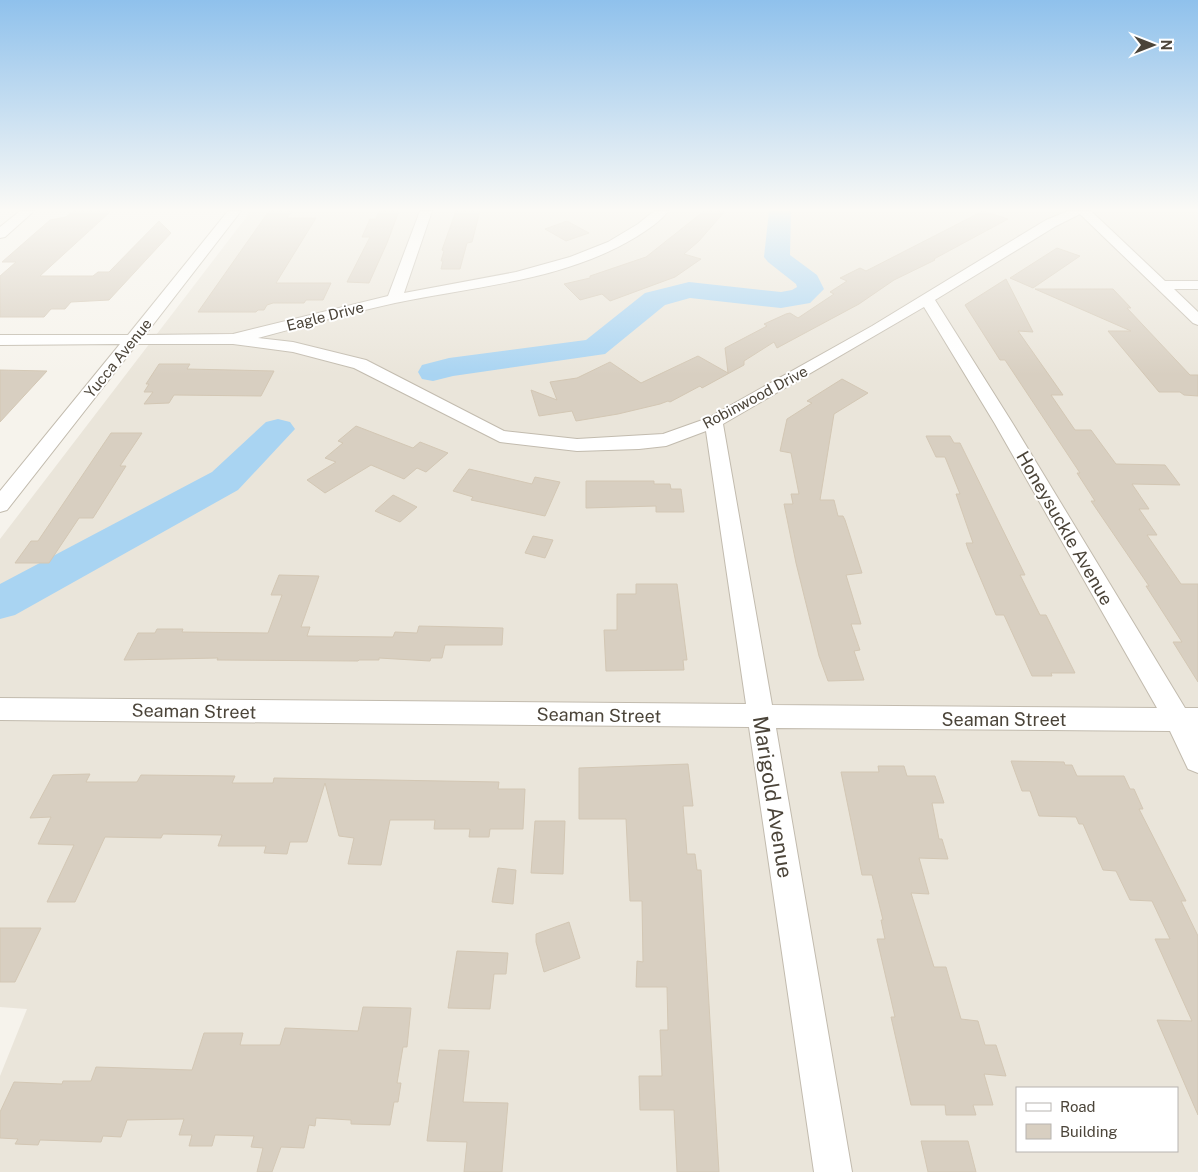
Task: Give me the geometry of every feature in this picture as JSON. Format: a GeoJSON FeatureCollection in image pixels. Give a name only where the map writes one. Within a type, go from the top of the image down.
{"type":"FeatureCollection","features":[{"type":"Feature","properties":{"kind":"street","name":"Yucca Avenue"},"geometry":{"type":"LineString","coordinates":[[0,505],[191,266]]}},
{"type":"Feature","properties":{"kind":"street"},"geometry":{"type":"LineString","coordinates":[[394,299],[406,266]]}},
{"type":"Feature","properties":{"kind":"street","name":"Eagle Drive"},"geometry":{"type":"LineString","coordinates":[[0,340],[233,339],[394,299],[518,276],[555,266]]}},
{"type":"Feature","properties":{"kind":"street","name":"Robinwood Drive"},"geometry":{"type":"LineString","coordinates":[[233,339],[293,347],[360,364],[500,436],[577,445],[639,443],[666,440],[714,422],[981,266]]}},
{"type":"Feature","properties":{"kind":"street"},"geometry":{"type":"LineString","coordinates":[[1142,266],[1198,320]]}},
{"type":"Feature","properties":{"kind":"street"},"geometry":{"type":"LineString","coordinates":[[1163,285],[1198,285]]}},
{"type":"Feature","properties":{"kind":"street","name":"Honeysuckle Avenue"},"geometry":{"type":"LineString","coordinates":[[927,299],[1188,720],[1198,760]]}},
{"type":"Feature","properties":{"kind":"street","name":"Marigold Avenue"},"geometry":{"type":"LineString","coordinates":[[714,422],[833,1172]]}},
{"type":"Feature","properties":{"kind":"street","name":"Seaman Street"},"geometry":{"type":"LineString","coordinates":[[0,709],[1188,720]]}},
{"type":"Feature","properties":{"kind":"shaded area"},"geometry":{"type":"Polygon","coordinates":[[[209,266],[1198,266],[1198,1172],[0,1172],[0,1076],[27,1009],[0,1007],[0,539],[209,266]]]}},
{"type":"Feature","properties":{"kind":"building"},"geometry":{"type":"Polygon","coordinates":[[[12,266],[51,266],[40,276],[93,276],[98,272],[109,272],[115,266],[141,266],[109,300],[71,302],[65,309],[51,309],[44,317],[0,317],[0,276],[12,266]]]}},
{"type":"Feature","properties":{"kind":"building"},"geometry":{"type":"Polygon","coordinates":[[[231,266],[287,266],[276,283],[331,283],[323,300],[306,300],[304,303],[273,303],[267,305],[264,310],[256,312],[198,312],[231,266]]]}},
{"type":"Feature","properties":{"kind":"building"},"geometry":{"type":"Polygon","coordinates":[[[355,266],[377,266],[369,283],[347,282],[355,266]]]}},
{"type":"Feature","properties":{"kind":"building"},"geometry":{"type":"Polygon","coordinates":[[[442,266],[461,266],[460,269],[441,269],[442,266]]]}},
{"type":"Feature","properties":{"kind":"building"},"geometry":{"type":"Polygon","coordinates":[[[620,266],[691,266],[675,277],[610,301],[602,294],[580,300],[564,284],[590,278],[590,276],[620,266]]]}},
{"type":"Feature","properties":{"kind":"building"},"geometry":{"type":"Polygon","coordinates":[[[876,266],[923,266],[894,280],[859,304],[777,348],[774,342],[744,361],[744,365],[702,388],[700,386],[670,402],[576,421],[572,411],[539,416],[531,390],[557,400],[550,382],[577,378],[610,362],[641,383],[698,356],[728,373],[725,348],[767,326],[764,324],[786,314],[790,313],[798,318],[834,294],[830,292],[847,281],[840,278],[860,268],[866,271],[876,266]]]}},
{"type":"Feature","properties":{"kind":"building"},"geometry":{"type":"Polygon","coordinates":[[[1029,266],[1066,266],[1033,288],[1010,278],[1029,266]]]}},
{"type":"Feature","properties":{"kind":"building"},"geometry":{"type":"Polygon","coordinates":[[[1006,279],[1033,332],[1018,331],[1063,395],[1051,395],[1075,430],[1091,430],[1116,464],[1165,465],[1180,485],[1132,484],[1149,509],[1139,509],[1157,535],[1147,535],[1181,584],[1198,584],[1198,682],[1173,642],[1182,642],[1146,586],[1149,586],[1091,501],[1095,501],[1077,473],[1080,473],[1005,360],[1000,360],[965,305],[1006,279]]]}},
{"type":"Feature","properties":{"kind":"building"},"geometry":{"type":"Polygon","coordinates":[[[1035,289],[1113,289],[1131,308],[1127,308],[1190,375],[1198,375],[1198,396],[1184,395],[1180,392],[1159,392],[1108,331],[1131,331],[1035,289]]]}},
{"type":"Feature","properties":{"kind":"building"},"geometry":{"type":"Polygon","coordinates":[[[159,364],[190,364],[187,369],[274,371],[261,396],[174,395],[169,403],[144,404],[153,392],[144,392],[149,384],[146,384],[159,364]]]}},
{"type":"Feature","properties":{"kind":"building"},"geometry":{"type":"Polygon","coordinates":[[[0,370],[47,371],[0,422],[0,370]]]}},
{"type":"Feature","properties":{"kind":"building"},"geometry":{"type":"Polygon","coordinates":[[[842,379],[868,393],[834,414],[820,500],[834,500],[838,516],[843,516],[845,520],[862,573],[846,575],[861,624],[851,624],[860,650],[854,651],[864,680],[828,681],[819,656],[796,563],[784,504],[793,504],[791,494],[799,494],[791,453],[780,451],[787,419],[812,403],[807,401],[842,379]]]}},
{"type":"Feature","properties":{"kind":"building"},"geometry":{"type":"Polygon","coordinates":[[[356,426],[413,448],[420,442],[448,453],[426,472],[417,468],[404,479],[371,465],[325,493],[307,480],[336,462],[325,458],[343,443],[338,441],[356,426]]]}},
{"type":"Feature","properties":{"kind":"building"},"geometry":{"type":"Polygon","coordinates":[[[111,433],[142,433],[120,466],[126,466],[93,518],[79,518],[49,563],[15,563],[31,541],[38,541],[111,433]]]}},
{"type":"Feature","properties":{"kind":"building"},"geometry":{"type":"Polygon","coordinates":[[[926,436],[950,436],[954,443],[960,443],[1025,575],[1020,575],[1040,615],[1046,615],[1075,673],[1051,673],[1052,676],[1032,676],[1004,615],[996,615],[968,549],[966,543],[973,543],[956,494],[960,494],[945,457],[936,457],[926,436]]]}},
{"type":"Feature","properties":{"kind":"building"},"geometry":{"type":"Polygon","coordinates":[[[469,469],[532,484],[535,477],[560,482],[545,516],[471,500],[473,497],[453,491],[469,469]]]}},
{"type":"Feature","properties":{"kind":"building"},"geometry":{"type":"Polygon","coordinates":[[[586,481],[654,481],[654,484],[670,484],[671,489],[681,489],[684,512],[656,512],[656,506],[586,508],[586,481]]]}},
{"type":"Feature","properties":{"kind":"building"},"geometry":{"type":"Polygon","coordinates":[[[393,495],[417,507],[400,522],[375,511],[393,495]]]}},
{"type":"Feature","properties":{"kind":"building"},"geometry":{"type":"Polygon","coordinates":[[[533,536],[553,540],[545,558],[525,553],[533,536]]]}},
{"type":"Feature","properties":{"kind":"building"},"geometry":{"type":"Polygon","coordinates":[[[279,575],[319,576],[301,627],[310,627],[307,636],[393,637],[395,632],[417,633],[419,626],[503,628],[502,645],[445,645],[442,658],[431,658],[430,661],[379,658],[379,660],[358,661],[217,660],[218,658],[124,660],[138,633],[155,633],[157,629],[183,629],[182,632],[268,633],[282,595],[271,595],[279,575]]]}},
{"type":"Feature","properties":{"kind":"building"},"geometry":{"type":"Polygon","coordinates":[[[636,584],[677,584],[687,660],[683,660],[684,670],[606,671],[604,630],[617,630],[617,594],[636,594],[636,584]]]}},
{"type":"Feature","properties":{"kind":"building"},"geometry":{"type":"Polygon","coordinates":[[[1011,761],[1064,762],[1065,765],[1072,765],[1077,776],[1124,776],[1130,789],[1134,789],[1143,809],[1139,809],[1186,901],[1181,901],[1198,936],[1198,1115],[1157,1020],[1192,1021],[1155,939],[1170,939],[1152,901],[1130,900],[1116,871],[1103,870],[1083,824],[1079,824],[1076,817],[1039,816],[1030,791],[1022,791],[1011,761]]]}},
{"type":"Feature","properties":{"kind":"building"},"geometry":{"type":"Polygon","coordinates":[[[688,764],[693,806],[683,806],[687,854],[695,854],[697,870],[701,870],[719,1172],[677,1172],[674,1110],[640,1110],[639,1076],[662,1076],[660,1030],[668,1030],[667,987],[636,987],[637,961],[643,962],[642,901],[630,901],[626,819],[579,819],[579,768],[688,764]]]}},
{"type":"Feature","properties":{"kind":"building"},"geometry":{"type":"Polygon","coordinates":[[[878,766],[904,766],[907,776],[935,776],[944,803],[932,803],[939,839],[942,839],[948,859],[919,858],[929,894],[911,893],[934,967],[946,967],[961,1019],[978,1021],[985,1045],[996,1045],[1006,1076],[984,1074],[993,1105],[973,1105],[976,1115],[946,1115],[945,1105],[911,1105],[891,1017],[895,1017],[877,939],[885,939],[881,920],[883,920],[872,875],[862,875],[841,772],[879,772],[878,766]]]}},
{"type":"Feature","properties":{"kind":"building"},"geometry":{"type":"Polygon","coordinates":[[[90,774],[86,782],[137,782],[141,775],[235,776],[232,783],[273,783],[274,778],[499,782],[498,789],[525,789],[523,829],[490,829],[489,837],[469,837],[470,829],[434,829],[435,820],[390,820],[381,865],[348,864],[354,838],[339,836],[325,783],[307,842],[290,842],[287,854],[264,853],[266,846],[218,846],[222,835],[163,834],[161,838],[105,837],[75,902],[47,902],[74,845],[38,844],[51,817],[30,818],[53,775],[90,774]]]}},
{"type":"Feature","properties":{"kind":"building"},"geometry":{"type":"Polygon","coordinates":[[[535,821],[565,821],[563,874],[531,873],[535,821]]]}},
{"type":"Feature","properties":{"kind":"building"},"geometry":{"type":"Polygon","coordinates":[[[498,868],[516,870],[513,904],[492,902],[498,868]]]}},
{"type":"Feature","properties":{"kind":"building"},"geometry":{"type":"Polygon","coordinates":[[[569,922],[580,958],[544,972],[536,942],[536,934],[569,922]]]}},
{"type":"Feature","properties":{"kind":"building"},"geometry":{"type":"Polygon","coordinates":[[[0,928],[41,928],[15,982],[0,982],[0,928]]]}},
{"type":"Feature","properties":{"kind":"building"},"geometry":{"type":"Polygon","coordinates":[[[457,951],[508,953],[506,974],[494,974],[490,1009],[448,1008],[457,951]]]}},
{"type":"Feature","properties":{"kind":"building"},"geometry":{"type":"Polygon","coordinates":[[[363,1007],[411,1008],[407,1047],[403,1047],[397,1083],[401,1083],[398,1102],[394,1102],[390,1125],[351,1124],[351,1120],[316,1118],[315,1126],[309,1125],[304,1148],[281,1147],[272,1172],[257,1172],[263,1148],[251,1147],[254,1136],[215,1135],[212,1146],[189,1146],[192,1135],[179,1135],[184,1119],[127,1120],[121,1137],[103,1136],[101,1142],[40,1140],[38,1145],[15,1144],[18,1139],[0,1138],[0,1112],[14,1082],[62,1084],[63,1081],[91,1081],[96,1067],[192,1070],[204,1033],[243,1033],[240,1045],[280,1045],[285,1028],[358,1031],[363,1007]]]}},
{"type":"Feature","properties":{"kind":"building"},"geometry":{"type":"Polygon","coordinates":[[[439,1050],[469,1051],[463,1102],[508,1103],[502,1172],[464,1172],[467,1142],[427,1141],[439,1050]]]}},
{"type":"Feature","properties":{"kind":"building"},"geometry":{"type":"Polygon","coordinates":[[[921,1141],[968,1141],[976,1172],[928,1172],[921,1141]]]}},
{"type":"Feature","properties":{"kind":"waterway"},"geometry":{"type":"LineString","coordinates":[[433,372],[449,367],[595,348],[655,299],[689,290],[781,300],[800,297],[811,289],[808,281],[788,266]]}},
{"type":"Feature","properties":{"kind":"waterway"},"geometry":{"type":"LineString","coordinates":[[0,603],[225,481],[278,429]]}}]}
